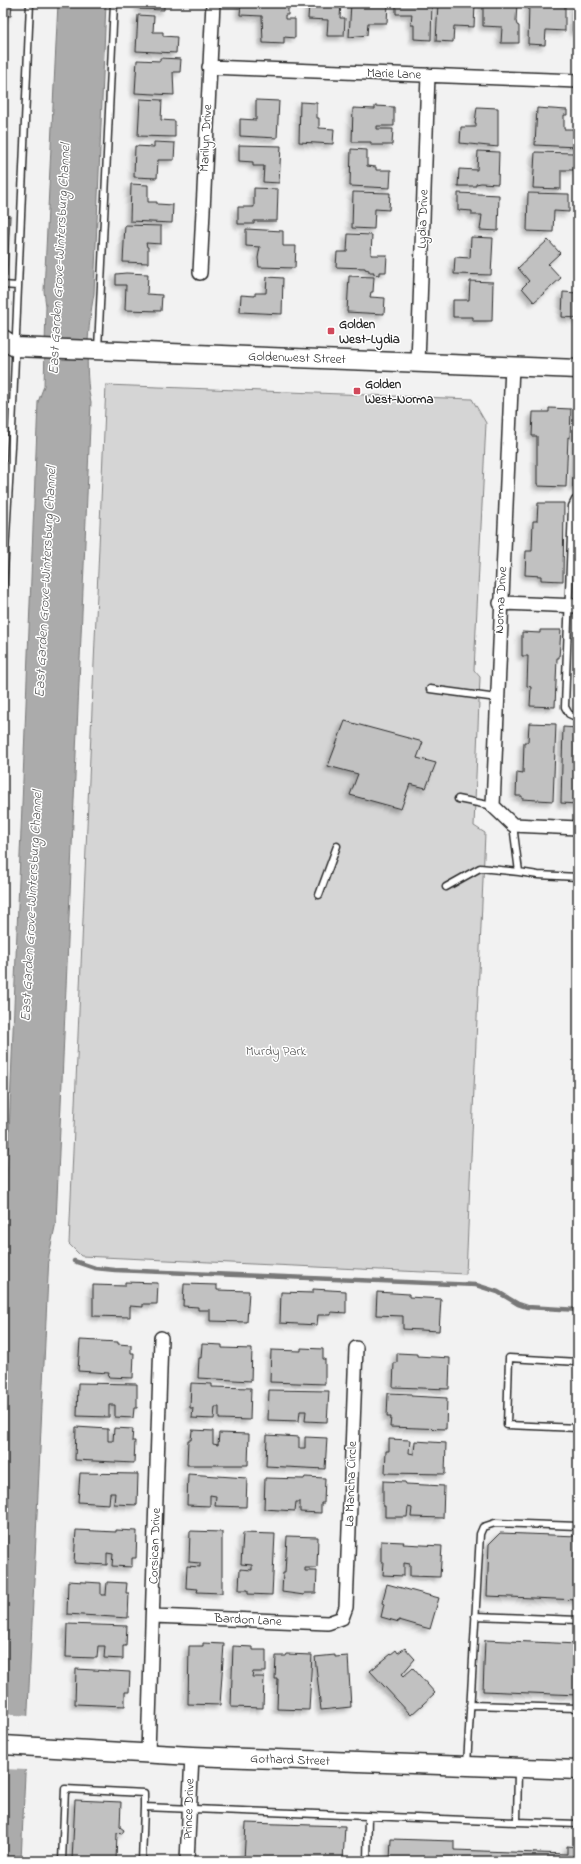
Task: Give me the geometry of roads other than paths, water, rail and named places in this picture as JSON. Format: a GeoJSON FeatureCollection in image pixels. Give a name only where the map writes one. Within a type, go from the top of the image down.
{"type":"FeatureCollection","features":[{"type":"Feature","properties":{"kind":"street","name":"Marilyn Drive"},"geometry":{"type":"LineString","coordinates":[[200,273],[213,3]]}},
{"type":"Feature","properties":{"kind":"street","name":"Marie Lane"},"geometry":{"type":"LineString","coordinates":[[209,67],[578,81]]}},
{"type":"Feature","properties":{"kind":"street","name":"Lydia Drive"},"geometry":{"type":"LineString","coordinates":[[418,363],[428,75]]}},
{"type":"Feature","properties":{"kind":"street","name":"Goldenwest Street"},"geometry":{"type":"LineString","coordinates":[[7,347],[98,349],[578,369]]}},
{"type":"Feature","properties":{"kind":"street","name":"Norma Drive"},"geometry":{"type":"LineString","coordinates":[[493,806],[500,603],[512,366]]}},
{"type":"Feature","properties":{"kind":"street"},"geometry":{"type":"LineString","coordinates":[[500,603],[573,606]]}},
{"type":"Feature","properties":{"kind":"street"},"geometry":{"type":"LineString","coordinates":[[493,806],[513,825],[578,828]]}},
{"type":"Feature","properties":{"kind":"street","name":"Corsican Drive"},"geometry":{"type":"LineString","coordinates":[[148,1753],[162,1338]]}},
{"type":"Feature","properties":{"kind":"street","name":"La Mancha Circle"},"geometry":{"type":"LineString","coordinates":[[342,1618],[346,1607],[356,1348]]}},
{"type":"Feature","properties":{"kind":"street","name":"Bardon Lane"},"geometry":{"type":"LineString","coordinates":[[153,1616],[328,1623],[342,1618]]}},
{"type":"Feature","properties":{"kind":"street","name":"Gothard Street"},"geometry":{"type":"LineString","coordinates":[[3,1745],[192,1756],[578,1770]]}},
{"type":"Feature","properties":{"kind":"street","name":"Prince Drive"},"geometry":{"type":"LineString","coordinates":[[187,1861],[192,1756]]}},
{"type":"Feature","properties":{"kind":"lane"},"geometry":{"type":"LineString","coordinates":[[3,591],[12,407],[7,347],[18,286],[30,3]]}},
{"type":"Feature","properties":{"kind":"lane"},"geometry":{"type":"LineString","coordinates":[[98,349],[114,3]]}},
{"type":"Feature","properties":{"kind":"lane"},"geometry":{"type":"LineString","coordinates":[[3,285],[18,286]]}},
{"type":"Feature","properties":{"kind":"lane"},"geometry":{"type":"LineString","coordinates":[[3,406],[12,407]]}},
{"type":"Feature","properties":{"kind":"lane"},"geometry":{"type":"LineString","coordinates":[[578,498],[572,506],[573,606],[565,707],[569,714],[578,718]]}},
{"type":"Feature","properties":{"kind":"lane"},"geometry":{"type":"LineString","coordinates":[[430,689],[497,698]]}},
{"type":"Feature","properties":{"kind":"lane"},"geometry":{"type":"LineString","coordinates":[[458,799],[493,806]]}},
{"type":"Feature","properties":{"kind":"lane"},"geometry":{"type":"LineString","coordinates":[[513,825],[519,872]]}},
{"type":"Feature","properties":{"kind":"lane"},"geometry":{"type":"LineString","coordinates":[[319,895],[337,846]]}},
{"type":"Feature","properties":{"kind":"lane"},"geometry":{"type":"LineString","coordinates":[[446,887],[480,868],[538,875],[578,877]]}},
{"type":"Feature","properties":{"kind":"lane"},"geometry":{"type":"LineString","coordinates":[[578,1362],[509,1358],[507,1425],[578,1428]]}},
{"type":"Feature","properties":{"kind":"lane"},"geometry":{"type":"LineString","coordinates":[[467,1766],[480,1534],[483,1527],[495,1523],[578,1526]]}},
{"type":"Feature","properties":{"kind":"lane"},"geometry":{"type":"LineString","coordinates":[[475,1616],[578,1620]]}},
{"type":"Feature","properties":{"kind":"lane"},"geometry":{"type":"LineString","coordinates":[[470,1705],[578,1708]]}},
{"type":"Feature","properties":{"kind":"lane"},"geometry":{"type":"LineString","coordinates":[[517,1822],[518,1768]]}},
{"type":"Feature","properties":{"kind":"lane"},"geometry":{"type":"LineString","coordinates":[[62,1861],[65,1789],[144,1793],[142,1861]]}},
{"type":"Feature","properties":{"kind":"lane"},"geometry":{"type":"LineString","coordinates":[[144,1807],[578,1824]]}},
{"type":"Feature","properties":{"kind":"lane"},"geometry":{"type":"LineString","coordinates":[[367,1861],[368,1816]]}},
{"type":"Feature","properties":{"kind":"water","name":"East Garden Grove-Wintersburg Channel"},"geometry":{"type":"Polygon","coordinates":[[[58,3],[106,3],[94,294],[90,320],[87,363],[91,402],[56,1222],[49,1255],[21,1861],[3,1861],[3,1284],[38,402],[44,386],[46,306],[44,291],[58,3]]]}},
{"type":"Feature","properties":{"kind":"waterway"},"geometry":{"type":"LineString","coordinates":[[74,1261],[95,1268],[115,1270],[476,1285],[498,1292],[518,1304],[527,1307],[578,1310]]}},
{"type":"Feature","properties":{"kind":"place","name":"Golden West-Lydia"},"geometry":{"type":"Point","coordinates":[331,331]}},
{"type":"Feature","properties":{"kind":"place","name":"Golden West-Norma"},"geometry":{"type":"Point","coordinates":[357,391]}},
{"type":"Feature","properties":{"kind":"park label","name":"Murdy Park"},"geometry":{"type":"Point","coordinates":[276,1051]}}]}
